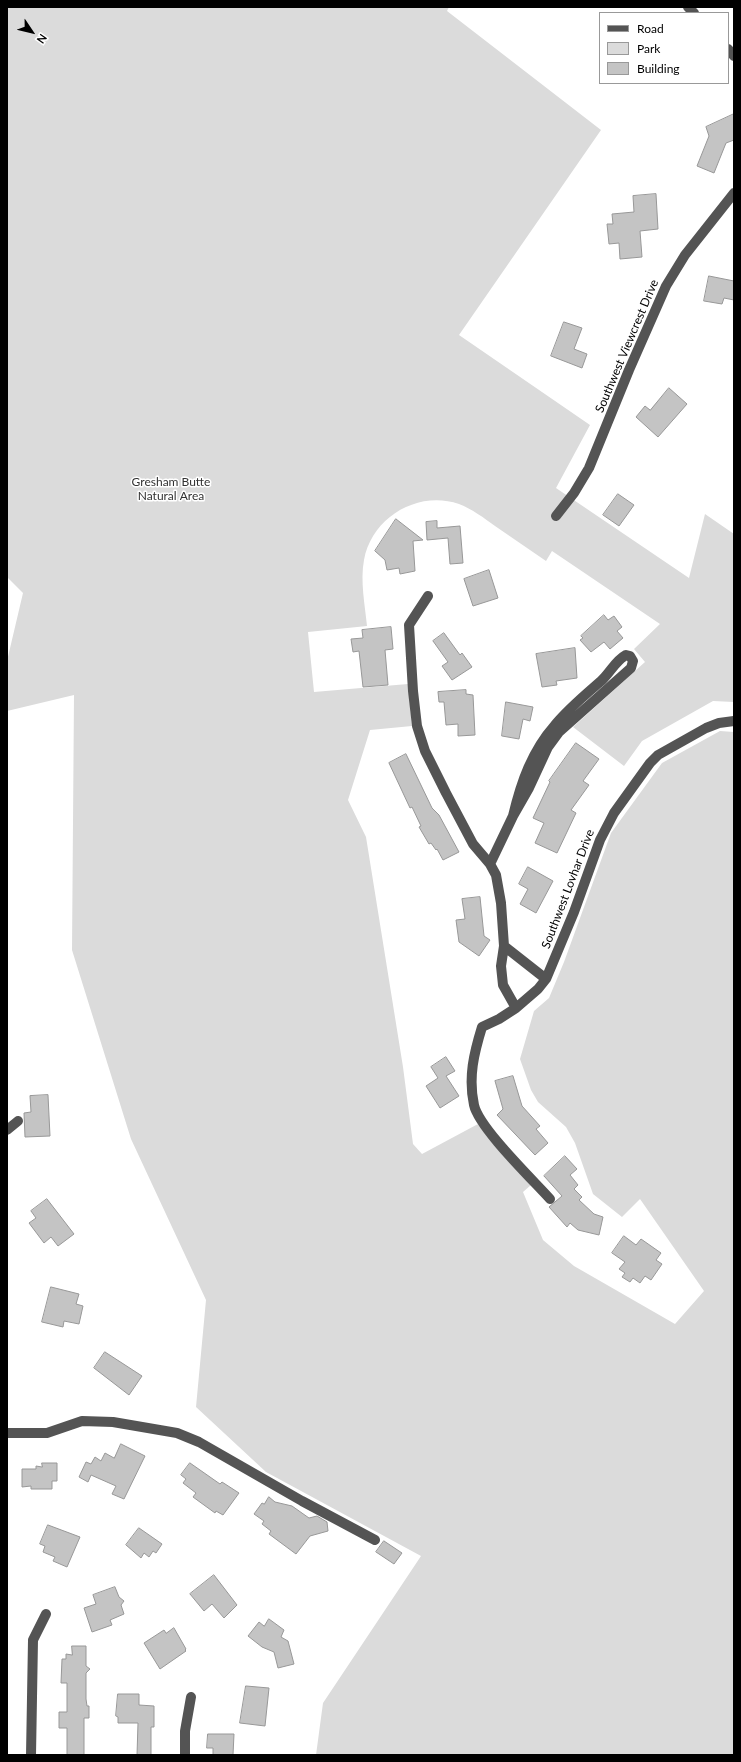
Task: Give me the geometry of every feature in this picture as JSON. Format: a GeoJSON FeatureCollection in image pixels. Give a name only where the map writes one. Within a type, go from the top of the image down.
{"type":"FeatureCollection","features":[{"type":"Feature","properties":{"kind":"street","name":"Southwest Viewcrest Drive"},"geometry":{"type":"LineString","coordinates":[[556,516],[574,494],[589,468],[629,370],[666,286],[685,255],[734,193]]}},
{"type":"Feature","properties":{"kind":"street"},"geometry":{"type":"LineString","coordinates":[[428,596],[409,625],[413,691],[417,726],[425,752],[473,844],[490,864],[499,887],[504,946],[502,966],[504,985],[516,1008]]}},
{"type":"Feature","properties":{"kind":"street"},"geometry":{"type":"LineString","coordinates":[[490,864],[548,747],[559,732],[631,668],[633,661],[630,656],[626,654],[620,658],[611,671],[566,713],[545,738],[526,773],[513,816]]}},
{"type":"Feature","properties":{"kind":"street","name":"Southwest Lovhar Drive"},"geometry":{"type":"LineString","coordinates":[[550,1199],[498,1142],[481,1119],[474,1106],[471,1069],[482,1027],[516,1008],[538,989],[546,979],[574,912],[600,840],[614,813],[650,763],[658,756],[706,728],[719,723],[734,722]]}},
{"type":"Feature","properties":{"kind":"street"},"geometry":{"type":"LineString","coordinates":[[504,946],[546,979]]}},
{"type":"Feature","properties":{"kind":"street"},"geometry":{"type":"LineString","coordinates":[[7,1130],[18,1121]]}},
{"type":"Feature","properties":{"kind":"street"},"geometry":{"type":"LineString","coordinates":[[7,1433],[47,1433],[82,1421],[113,1422],[177,1433],[199,1442],[302,1501],[375,1540]]}},
{"type":"Feature","properties":{"kind":"street"},"geometry":{"type":"LineString","coordinates":[[31,1755],[33,1640],[46,1614]]}},
{"type":"Feature","properties":{"kind":"street"},"geometry":{"type":"LineString","coordinates":[[185,1755],[185,1731],[191,1697]]}},
{"type":"Feature","properties":{"kind":"green space","name":"Gresham Butte Natural Area"},"geometry":{"type":"Polygon","coordinates":[[[7,7],[449,7],[447,11],[601,130],[459,335],[590,425],[556,488],[689,578],[705,514],[734,534],[734,702],[713,701],[642,741],[624,766],[573,727],[645,662],[634,649],[660,624],[552,551],[546,561],[473,511],[459,504],[443,501],[428,501],[413,504],[399,511],[376,531],[364,560],[362,576],[367,626],[308,632],[314,692],[408,684],[412,726],[370,730],[348,800],[366,837],[403,1067],[413,1144],[422,1154],[478,1124],[531,1185],[523,1192],[543,1240],[574,1266],[675,1324],[704,1291],[640,1199],[622,1217],[593,1194],[575,1143],[566,1127],[538,1102],[531,1090],[520,1059],[534,1011],[549,998],[564,962],[611,833],[662,763],[720,731],[734,732],[734,1755],[316,1755],[323,1703],[421,1556],[266,1472],[196,1407],[206,1300],[131,1139],[72,950],[74,695],[7,711],[7,661],[23,593],[7,577],[7,7]]]}},
{"type":"Feature","properties":{"kind":"building"},"geometry":{"type":"Polygon","coordinates":[[[734,114],[734,140],[726,143],[714,173],[697,166],[709,136],[706,127],[734,114]]]}},
{"type":"Feature","properties":{"kind":"building"},"geometry":{"type":"Polygon","coordinates":[[[656,194],[658,229],[640,231],[642,257],[620,259],[619,243],[609,244],[607,224],[613,224],[612,214],[634,212],[633,196],[656,194]]]}},
{"type":"Feature","properties":{"kind":"building"},"geometry":{"type":"Polygon","coordinates":[[[709,276],[734,281],[734,300],[724,298],[722,304],[704,301],[709,276]]]}},
{"type":"Feature","properties":{"kind":"building"},"geometry":{"type":"Polygon","coordinates":[[[564,322],[582,328],[574,349],[587,354],[582,368],[551,356],[564,322]]]}},
{"type":"Feature","properties":{"kind":"building"},"geometry":{"type":"Polygon","coordinates":[[[669,388],[687,404],[658,437],[636,417],[645,406],[650,410],[669,388]]]}},
{"type":"Feature","properties":{"kind":"building"},"geometry":{"type":"Polygon","coordinates":[[[618,494],[634,505],[619,526],[603,515],[618,494]]]}},
{"type":"Feature","properties":{"kind":"building"},"geometry":{"type":"Polygon","coordinates":[[[396,519],[423,540],[413,541],[415,571],[400,574],[399,568],[387,570],[385,560],[375,551],[396,519]]]}},
{"type":"Feature","properties":{"kind":"building"},"geometry":{"type":"Polygon","coordinates":[[[437,521],[437,528],[460,526],[463,563],[450,564],[448,538],[427,540],[426,522],[437,521]]]}},
{"type":"Feature","properties":{"kind":"building"},"geometry":{"type":"Polygon","coordinates":[[[489,570],[498,598],[473,606],[464,579],[489,570]]]}},
{"type":"Feature","properties":{"kind":"building"},"geometry":{"type":"Polygon","coordinates":[[[604,615],[608,620],[614,616],[622,627],[617,631],[623,638],[610,649],[604,642],[591,652],[580,640],[583,638],[581,636],[604,615]]]}},
{"type":"Feature","properties":{"kind":"building"},"geometry":{"type":"Polygon","coordinates":[[[391,627],[393,649],[385,650],[388,685],[363,687],[359,651],[353,652],[351,639],[363,638],[362,630],[391,627]]]}},
{"type":"Feature","properties":{"kind":"building"},"geometry":{"type":"Polygon","coordinates":[[[444,633],[460,655],[462,653],[472,667],[452,680],[442,666],[448,662],[433,641],[444,633]]]}},
{"type":"Feature","properties":{"kind":"building"},"geometry":{"type":"Polygon","coordinates":[[[575,648],[577,678],[556,681],[557,685],[542,687],[536,654],[575,648]]]}},
{"type":"Feature","properties":{"kind":"building"},"geometry":{"type":"Polygon","coordinates":[[[466,690],[466,694],[473,695],[475,735],[458,736],[458,724],[446,725],[444,702],[439,702],[438,692],[466,690]]]}},
{"type":"Feature","properties":{"kind":"building"},"geometry":{"type":"Polygon","coordinates":[[[506,702],[533,707],[530,721],[523,719],[519,739],[502,736],[506,702]]]}},
{"type":"Feature","properties":{"kind":"building"},"geometry":{"type":"Polygon","coordinates":[[[576,743],[599,759],[583,781],[589,785],[571,810],[576,813],[557,853],[535,843],[544,823],[533,818],[550,782],[549,781],[576,743]]]}},
{"type":"Feature","properties":{"kind":"building"},"geometry":{"type":"Polygon","coordinates":[[[406,754],[432,808],[439,815],[459,852],[443,860],[437,849],[436,850],[431,843],[429,844],[419,827],[421,826],[412,807],[410,808],[389,763],[406,754]]]}},
{"type":"Feature","properties":{"kind":"building"},"geometry":{"type":"Polygon","coordinates":[[[528,867],[553,881],[536,913],[520,904],[528,889],[519,884],[528,867]]]}},
{"type":"Feature","properties":{"kind":"building"},"geometry":{"type":"Polygon","coordinates":[[[480,897],[484,936],[490,940],[479,956],[459,942],[456,920],[465,919],[462,899],[480,897]]]}},
{"type":"Feature","properties":{"kind":"building"},"geometry":{"type":"Polygon","coordinates":[[[446,1057],[455,1071],[446,1076],[459,1096],[440,1108],[426,1086],[438,1078],[431,1067],[446,1057]]]}},
{"type":"Feature","properties":{"kind":"building"},"geometry":{"type":"Polygon","coordinates":[[[513,1076],[522,1106],[540,1126],[536,1129],[548,1143],[535,1155],[497,1115],[503,1109],[495,1081],[513,1076]]]}},
{"type":"Feature","properties":{"kind":"building"},"geometry":{"type":"Polygon","coordinates":[[[48,1095],[50,1136],[25,1137],[24,1113],[31,1112],[30,1096],[48,1095]]]}},
{"type":"Feature","properties":{"kind":"building"},"geometry":{"type":"Polygon","coordinates":[[[565,1156],[577,1169],[570,1175],[578,1185],[574,1189],[582,1197],[579,1200],[594,1214],[603,1217],[599,1235],[578,1230],[570,1223],[567,1227],[549,1207],[562,1196],[544,1176],[565,1156]]]}},
{"type":"Feature","properties":{"kind":"building"},"geometry":{"type":"Polygon","coordinates":[[[47,1199],[74,1234],[58,1246],[51,1237],[44,1243],[29,1223],[36,1218],[31,1211],[47,1199]]]}},
{"type":"Feature","properties":{"kind":"building"},"geometry":{"type":"Polygon","coordinates":[[[624,1236],[636,1245],[641,1239],[661,1253],[656,1260],[662,1264],[651,1280],[645,1276],[640,1283],[633,1278],[630,1282],[622,1277],[625,1273],[619,1269],[625,1262],[612,1253],[624,1236]]]}},
{"type":"Feature","properties":{"kind":"building"},"geometry":{"type":"Polygon","coordinates":[[[51,1287],[79,1294],[76,1304],[83,1306],[79,1324],[64,1321],[63,1327],[42,1322],[51,1287]]]}},
{"type":"Feature","properties":{"kind":"building"},"geometry":{"type":"Polygon","coordinates":[[[105,1352],[142,1376],[129,1395],[94,1368],[105,1352]]]}},
{"type":"Feature","properties":{"kind":"building"},"geometry":{"type":"Polygon","coordinates":[[[121,1444],[145,1456],[124,1499],[112,1494],[116,1486],[91,1475],[88,1482],[79,1477],[86,1462],[91,1464],[95,1457],[101,1461],[105,1453],[114,1458],[121,1444]]]}},
{"type":"Feature","properties":{"kind":"building"},"geometry":{"type":"Polygon","coordinates":[[[42,1463],[57,1463],[57,1481],[52,1481],[52,1489],[31,1489],[31,1486],[22,1487],[22,1469],[36,1469],[36,1466],[42,1467],[42,1463]]]}},
{"type":"Feature","properties":{"kind":"building"},"geometry":{"type":"Polygon","coordinates":[[[190,1463],[220,1484],[222,1482],[239,1493],[223,1515],[216,1511],[215,1513],[193,1497],[196,1493],[183,1483],[186,1479],[181,1475],[190,1463]]]}},
{"type":"Feature","properties":{"kind":"building"},"geometry":{"type":"Polygon","coordinates":[[[269,1497],[275,1502],[292,1506],[309,1518],[317,1516],[327,1522],[328,1531],[310,1536],[296,1554],[269,1534],[271,1531],[262,1524],[264,1521],[254,1514],[262,1503],[264,1504],[269,1497]]]}},
{"type":"Feature","properties":{"kind":"building"},"geometry":{"type":"Polygon","coordinates":[[[48,1525],[80,1537],[67,1567],[53,1561],[55,1557],[43,1552],[45,1546],[40,1544],[48,1525]]]}},
{"type":"Feature","properties":{"kind":"building"},"geometry":{"type":"Polygon","coordinates":[[[139,1528],[162,1544],[156,1553],[153,1551],[149,1557],[144,1553],[141,1558],[126,1545],[139,1528]]]}},
{"type":"Feature","properties":{"kind":"building"},"geometry":{"type":"Polygon","coordinates":[[[384,1541],[402,1553],[394,1564],[376,1552],[384,1541]]]}},
{"type":"Feature","properties":{"kind":"building"},"geometry":{"type":"Polygon","coordinates":[[[214,1575],[237,1605],[224,1618],[212,1604],[204,1611],[190,1594],[214,1575]]]}},
{"type":"Feature","properties":{"kind":"building"},"geometry":{"type":"Polygon","coordinates":[[[115,1587],[119,1597],[124,1601],[121,1605],[124,1614],[110,1620],[112,1625],[92,1632],[84,1608],[96,1604],[93,1595],[115,1587]]]}},
{"type":"Feature","properties":{"kind":"building"},"geometry":{"type":"Polygon","coordinates":[[[269,1619],[284,1630],[281,1637],[288,1641],[294,1664],[278,1668],[274,1652],[262,1647],[248,1636],[259,1622],[264,1626],[269,1619]]]}},
{"type":"Feature","properties":{"kind":"building"},"geometry":{"type":"Polygon","coordinates":[[[174,1628],[186,1651],[160,1669],[144,1643],[164,1630],[166,1633],[174,1628]]]}},
{"type":"Feature","properties":{"kind":"building"},"geometry":{"type":"Polygon","coordinates":[[[72,1646],[86,1646],[86,1666],[90,1669],[86,1673],[86,1699],[87,1706],[89,1706],[89,1718],[84,1718],[84,1755],[67,1755],[67,1728],[59,1728],[59,1712],[67,1712],[67,1683],[61,1683],[62,1659],[66,1659],[66,1654],[72,1655],[72,1646]]]}},
{"type":"Feature","properties":{"kind":"building"},"geometry":{"type":"Polygon","coordinates":[[[246,1686],[269,1688],[265,1726],[240,1723],[246,1686]]]}},
{"type":"Feature","properties":{"kind":"building"},"geometry":{"type":"Polygon","coordinates":[[[118,1694],[139,1694],[139,1705],[154,1706],[154,1727],[151,1727],[151,1755],[137,1755],[138,1723],[118,1723],[118,1717],[116,1716],[118,1694]]]}},
{"type":"Feature","properties":{"kind":"building"},"geometry":{"type":"Polygon","coordinates":[[[208,1734],[234,1734],[233,1755],[213,1755],[213,1748],[207,1748],[208,1734]]]}}]}
